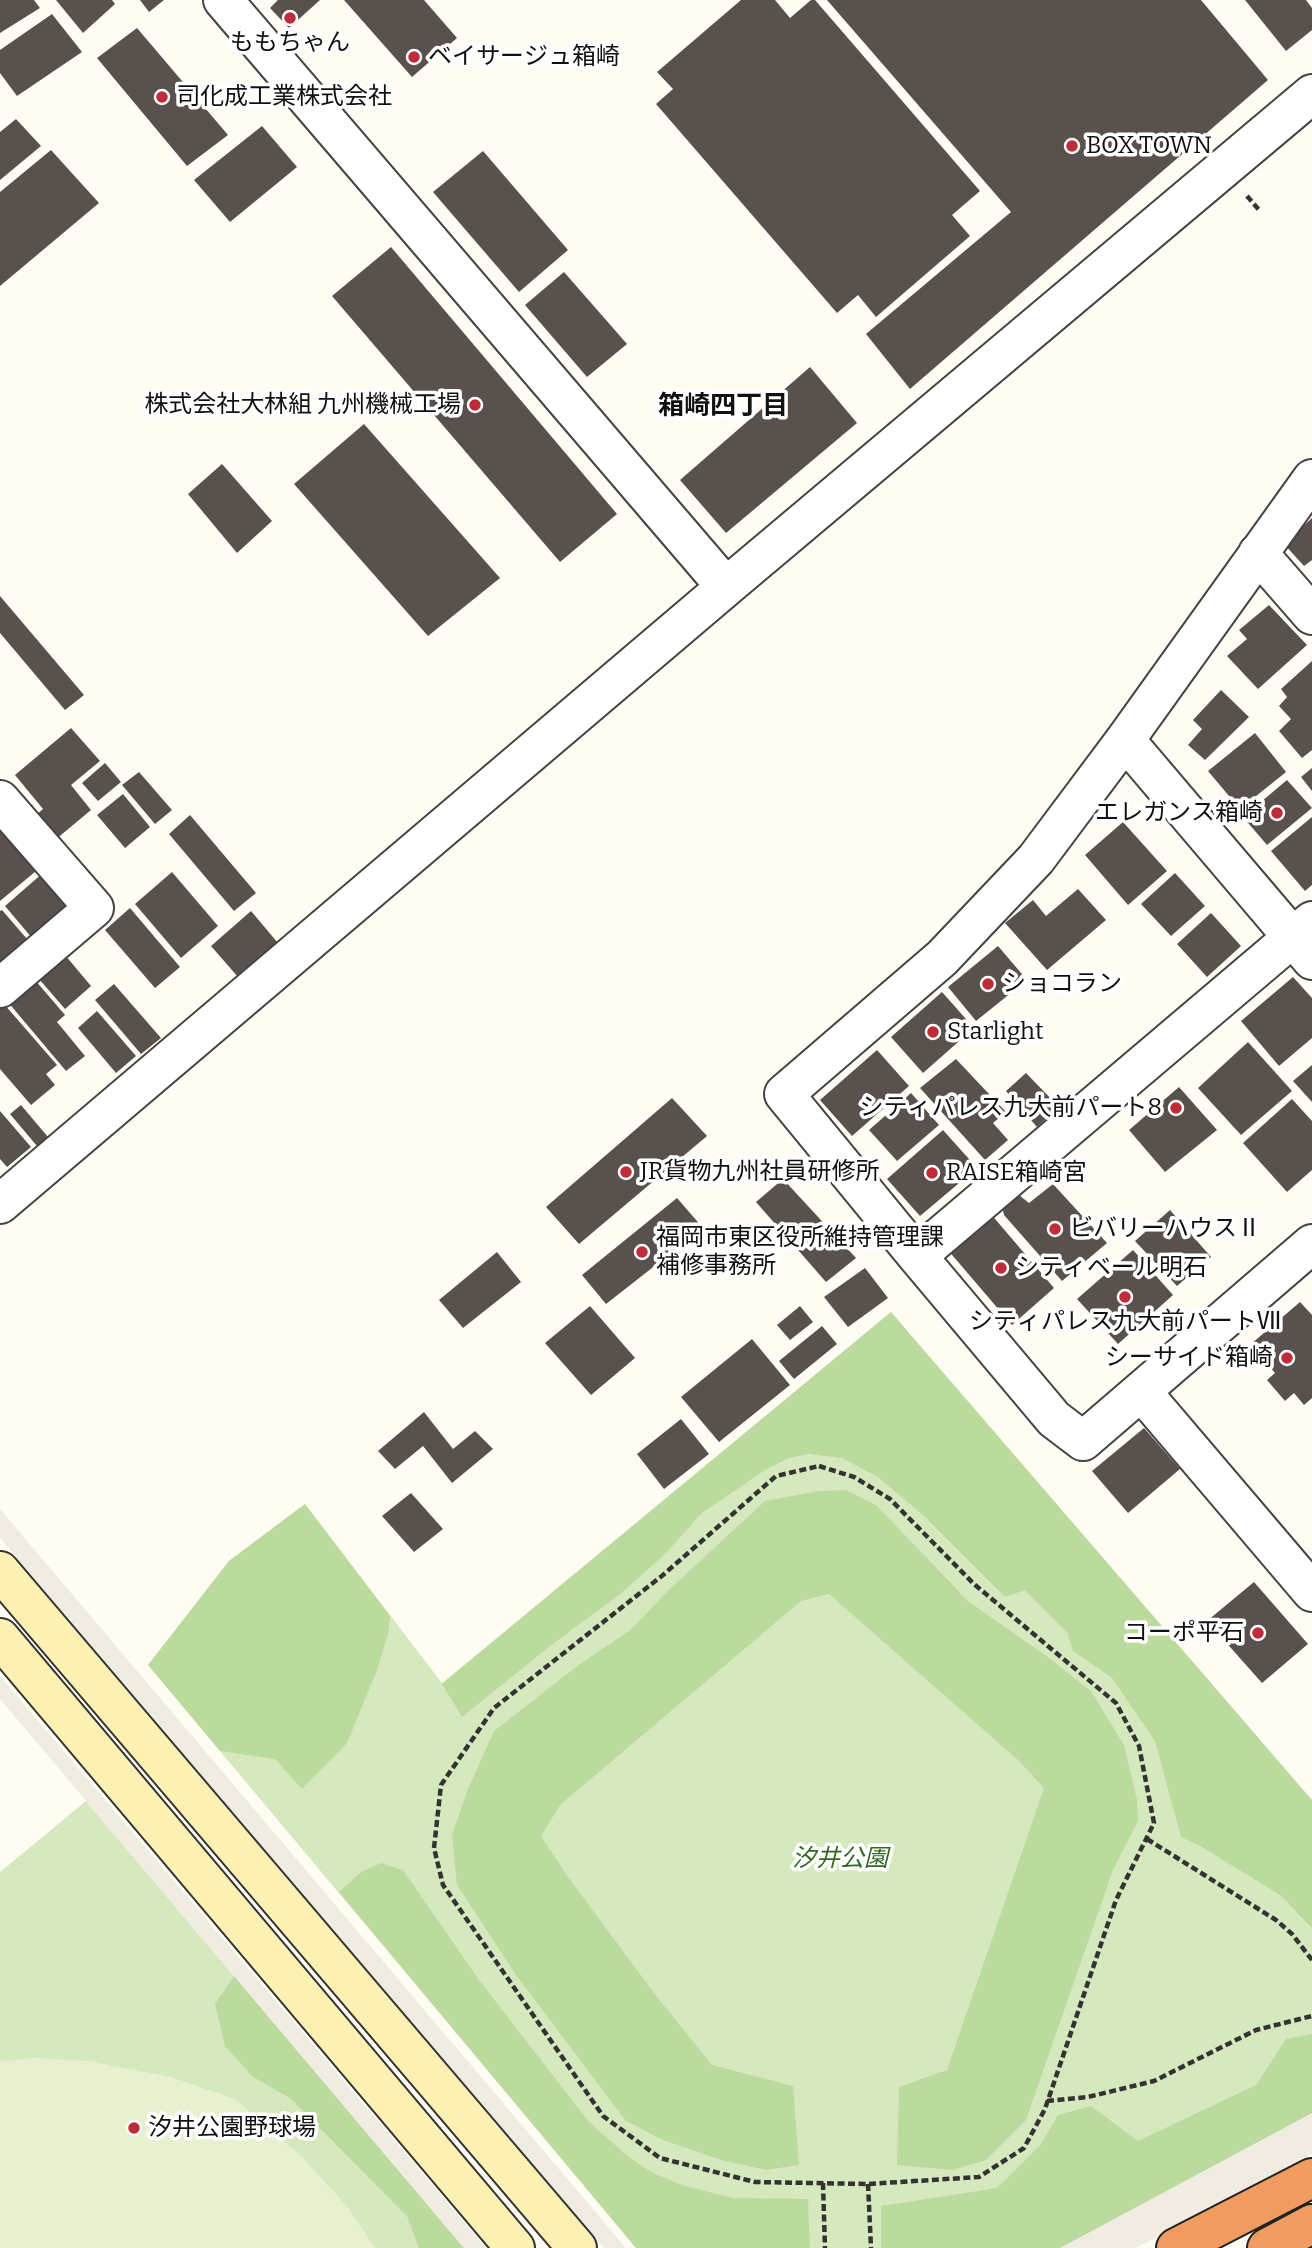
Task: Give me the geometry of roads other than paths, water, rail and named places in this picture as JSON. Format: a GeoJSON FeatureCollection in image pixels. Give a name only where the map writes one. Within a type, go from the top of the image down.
{"type":"FeatureCollection","features":[{"type":"Feature","properties":{"kind":"highway"},"geometry":{"type":"LineString","coordinates":[[1176,2248],[1312,2178]]}},
{"type":"Feature","properties":{"kind":"highway"},"geometry":{"type":"LineString","coordinates":[[1267,2248],[1312,2224]]}},
{"type":"Feature","properties":{"kind":"street"},"geometry":{"type":"LineString","coordinates":[[223,0],[726,587]]}},
{"type":"Feature","properties":{"kind":"street"},"geometry":{"type":"LineString","coordinates":[[0,1203],[1312,94]]}},
{"type":"Feature","properties":{"kind":"street"},"geometry":{"type":"LineString","coordinates":[[1306,1262],[1141,1391],[1083,1441],[1054,1419],[784,1094],[942,958],[1036,859],[1312,479]]}},
{"type":"Feature","properties":{"kind":"street"},"geometry":{"type":"LineString","coordinates":[[1258,553],[1312,615]]}},
{"type":"Feature","properties":{"kind":"street"},"geometry":{"type":"LineString","coordinates":[[917,1256],[1306,939],[1125,740]]}},
{"type":"Feature","properties":{"kind":"street"},"geometry":{"type":"LineString","coordinates":[[0,800],[94,908],[0,988]]}},
{"type":"Feature","properties":{"kind":"street"},"geometry":{"type":"LineString","coordinates":[[1141,1391],[1312,1592]]}},
{"type":"Feature","properties":{"kind":"street"},"geometry":{"type":"LineString","coordinates":[[0,1571],[577,2248]]}},
{"type":"Feature","properties":{"kind":"street"},"geometry":{"type":"LineString","coordinates":[[0,1638],[515,2248]]}},
{"type":"Feature","properties":{"kind":"street"},"geometry":{"type":"LineString","coordinates":[[1288,2248],[1312,2235]]}},
{"type":"Feature","properties":{"kind":"place","name":"ももちゃん"},"geometry":{"type":"Point","coordinates":[290,18]}},
{"type":"Feature","properties":{"kind":"place","name":"ベイサージュ箱崎"},"geometry":{"type":"Point","coordinates":[414,57]}},
{"type":"Feature","properties":{"kind":"place","name":"司化成工業株式会社"},"geometry":{"type":"Point","coordinates":[162,97]}},
{"type":"Feature","properties":{"kind":"place","name":"BOX TOWN"},"geometry":{"type":"Point","coordinates":[1072,146]}},
{"type":"Feature","properties":{"kind":"place","name":"株式会社大林組 九州機械工場"},"geometry":{"type":"Point","coordinates":[475,405]}},
{"type":"Feature","properties":{"kind":"place","name":"エレガンス箱崎"},"geometry":{"type":"Point","coordinates":[1277,813]}},
{"type":"Feature","properties":{"kind":"place","name":"ショコラン"},"geometry":{"type":"Point","coordinates":[988,984]}},
{"type":"Feature","properties":{"kind":"place","name":"Starlight"},"geometry":{"type":"Point","coordinates":[933,1032]}},
{"type":"Feature","properties":{"kind":"place","name":"シティパレス九大前パート8"},"geometry":{"type":"Point","coordinates":[1176,1108]}},
{"type":"Feature","properties":{"kind":"place","name":"JR貨物九州社員研修所"},"geometry":{"type":"Point","coordinates":[626,1172]}},
{"type":"Feature","properties":{"kind":"place","name":"RAISE箱崎宮"},"geometry":{"type":"Point","coordinates":[932,1173]}},
{"type":"Feature","properties":{"kind":"place","name":"ビバリーハウスⅡ"},"geometry":{"type":"Point","coordinates":[1055,1229]}},
{"type":"Feature","properties":{"kind":"place","name":"福岡市東区役所維持管理課 補修事務所"},"geometry":{"type":"Point","coordinates":[642,1252]}},
{"type":"Feature","properties":{"kind":"place","name":"シティベール明石"},"geometry":{"type":"Point","coordinates":[1001,1268]}},
{"type":"Feature","properties":{"kind":"place","name":"シティパレス九大前パートⅦ"},"geometry":{"type":"Point","coordinates":[1125,1297]}},
{"type":"Feature","properties":{"kind":"place","name":"シーサイド箱崎"},"geometry":{"type":"Point","coordinates":[1287,1358]}},
{"type":"Feature","properties":{"kind":"place","name":"コーポ平石"},"geometry":{"type":"Point","coordinates":[1258,1633]}},
{"type":"Feature","properties":{"kind":"place","name":"汐井公園野球場"},"geometry":{"type":"Point","coordinates":[134,2128]}},
{"type":"Feature","properties":{"kind":"district","name":"箱崎四丁目"},"geometry":{"type":"Point","coordinates":[723,407]}},
{"type":"Feature","properties":{"kind":"park label","name":"汐井公園"},"geometry":{"type":"Point","coordinates":[840,1859]}}]}
